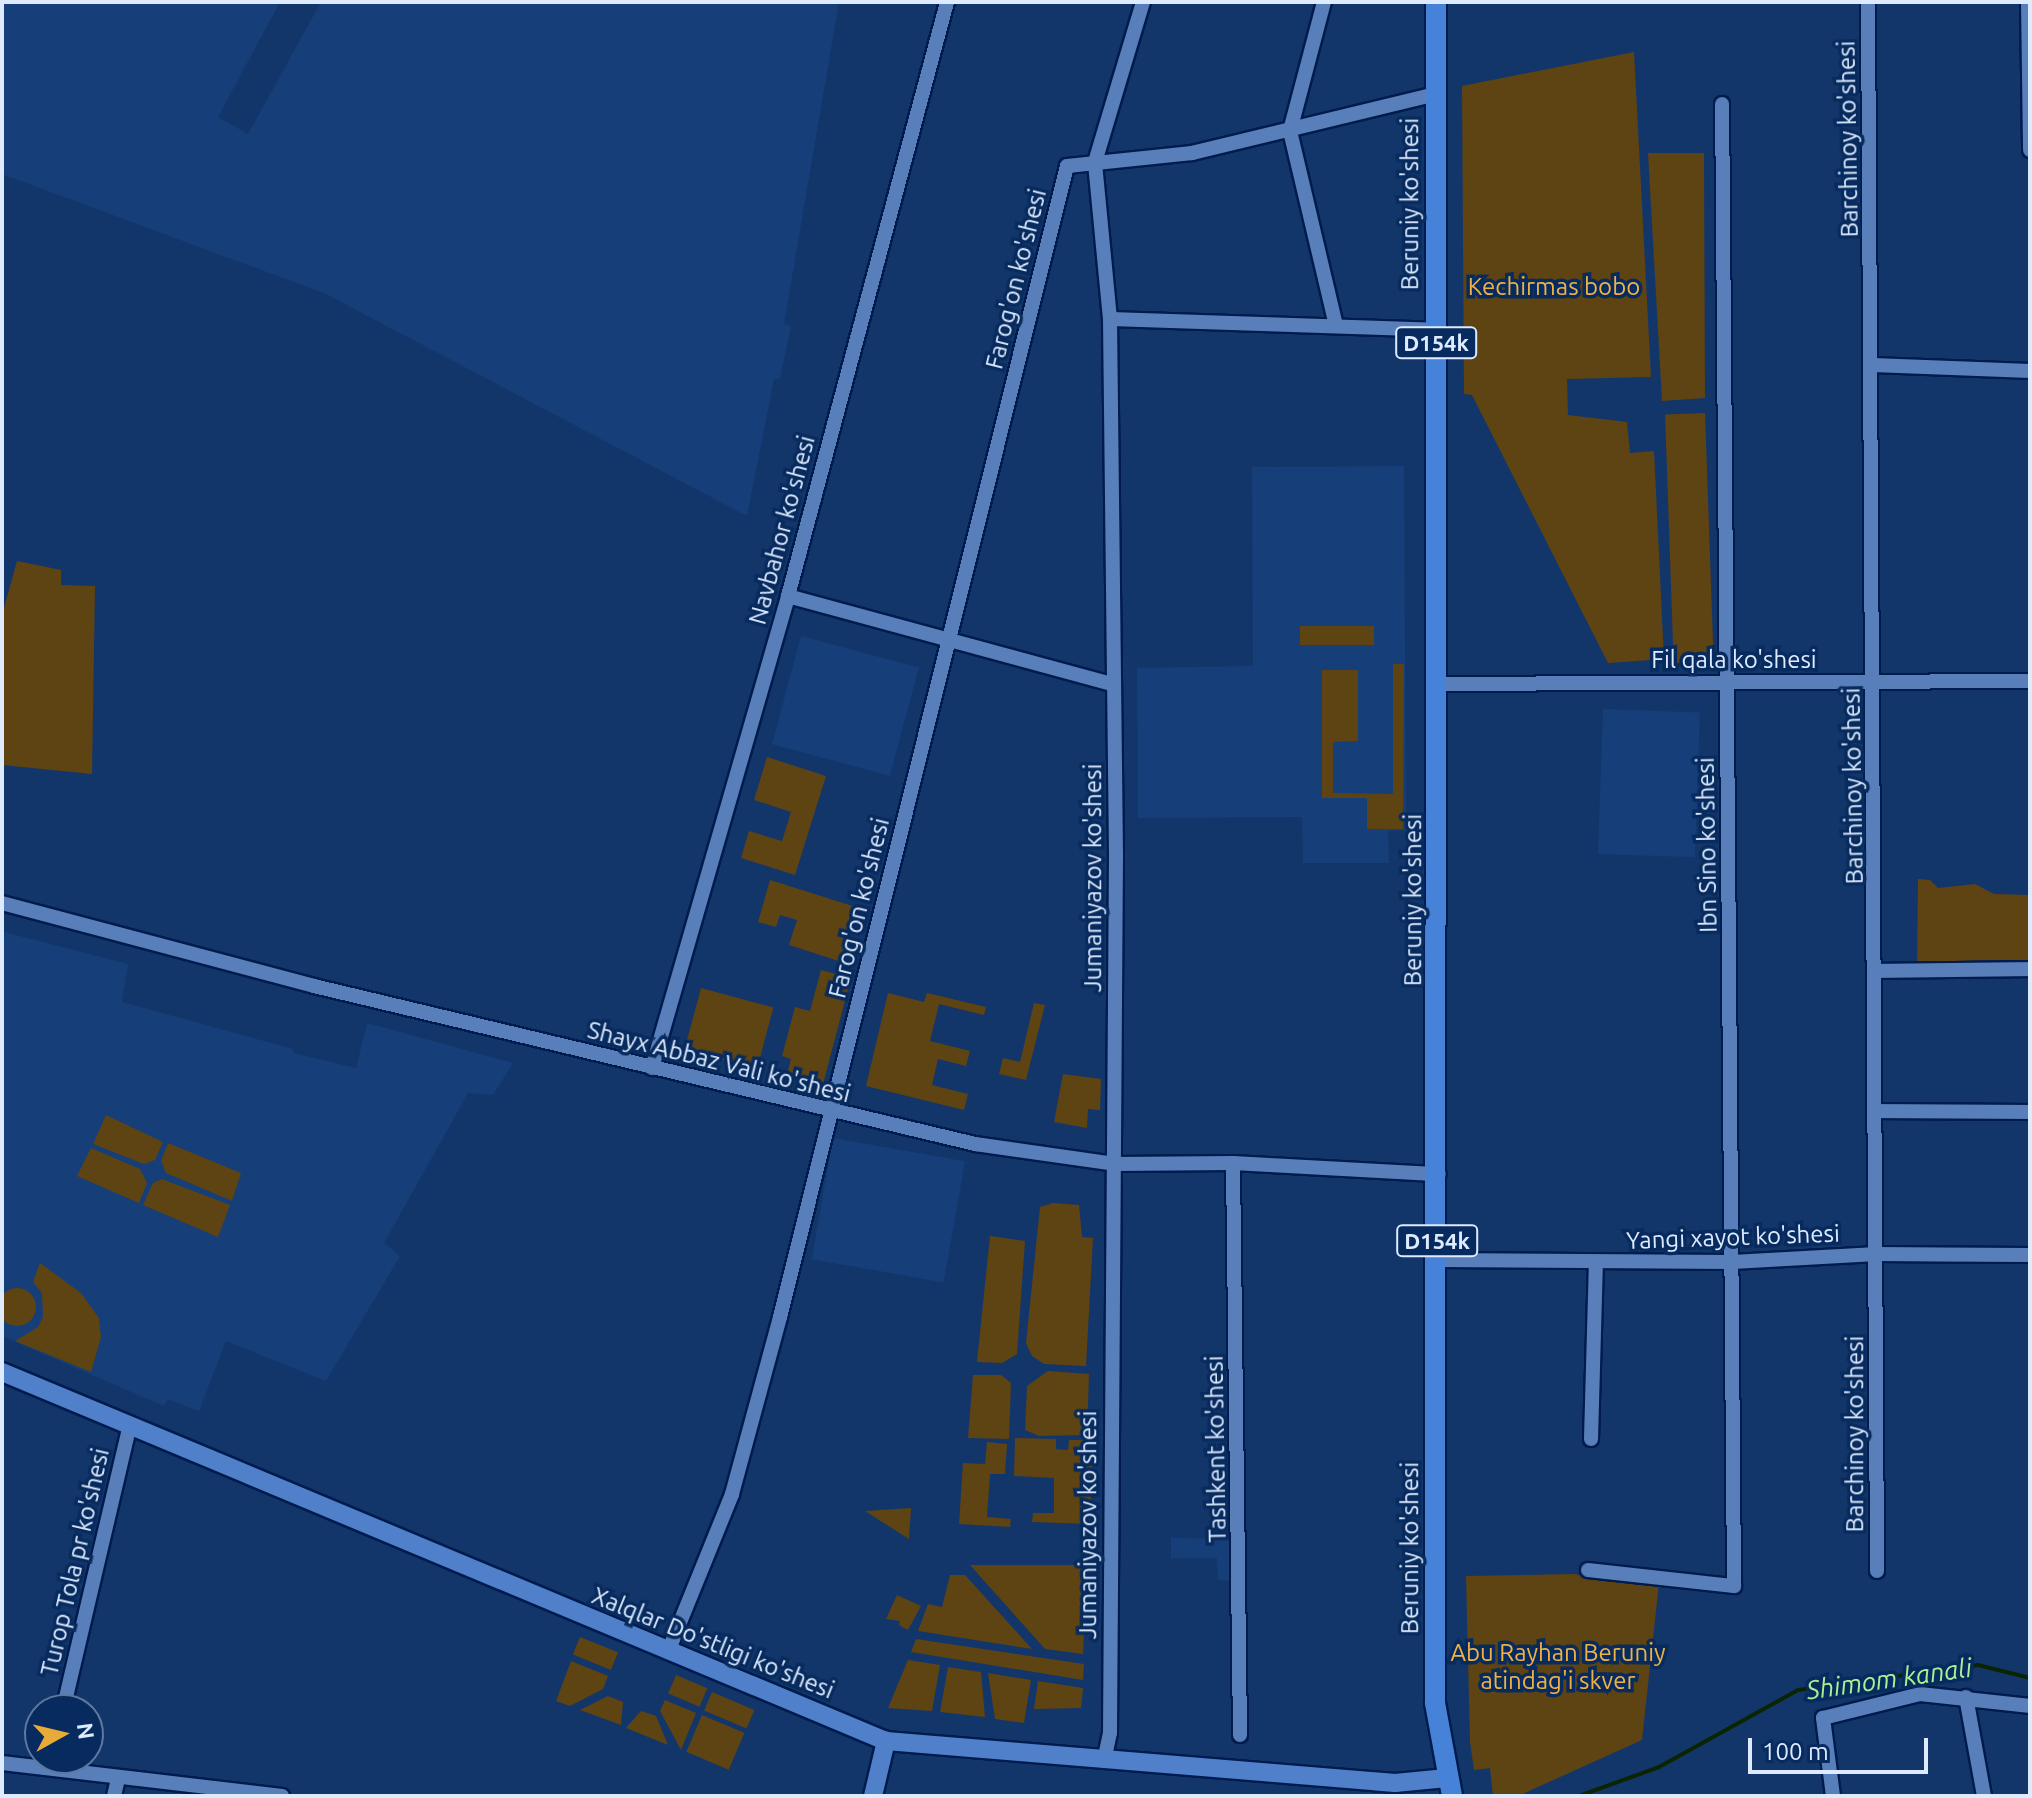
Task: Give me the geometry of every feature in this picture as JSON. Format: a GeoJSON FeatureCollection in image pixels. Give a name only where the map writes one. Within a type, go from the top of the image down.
{"type":"FeatureCollection","features":[{"type":"Feature","properties":{"kind":"main road","name":"Beruniy ko'shesi"},"geometry":{"type":"LineString","coordinates":[[1436,2],[1439,1174],[1435,1703],[1450,1787]]}},
{"type":"Feature","properties":{"kind":"street","name":"Navbahor ko'shesi"},"geometry":{"type":"LineString","coordinates":[[652,1068],[788,596],[947,2]]}},
{"type":"Feature","properties":{"kind":"street","name":"Jumaniyazov ko'shesi"},"geometry":{"type":"LineString","coordinates":[[1104,1761],[1110,1733],[1115,1164],[1113,684],[1110,319],[1095,162],[1143,2]]}},
{"type":"Feature","properties":{"kind":"street"},"geometry":{"type":"LineString","coordinates":[[1324,2],[1290,131],[1336,325]]}},
{"type":"Feature","properties":{"kind":"street","name":"Barchinoy ko'shesi"},"geometry":{"type":"LineString","coordinates":[[1868,2],[1877,971],[1877,1571]]}},
{"type":"Feature","properties":{"kind":"street"},"geometry":{"type":"LineString","coordinates":[[2028,2],[2030,150]]}},
{"type":"Feature","properties":{"kind":"street"},"geometry":{"type":"LineString","coordinates":[[1095,162],[1192,153],[1436,94]]}},
{"type":"Feature","properties":{"kind":"street","name":"Ibn Sino ko'shesi"},"geometry":{"type":"LineString","coordinates":[[1588,1570],[1714,1588],[1734,1586],[1722,104]]}},
{"type":"Feature","properties":{"kind":"street","name":"Farog'on ko'shesi"},"geometry":{"type":"LineString","coordinates":[[668,1652],[732,1494],[1067,166],[1095,162]]}},
{"type":"Feature","properties":{"kind":"street"},"geometry":{"type":"LineString","coordinates":[[1110,319],[1436,330]]}},
{"type":"Feature","properties":{"kind":"street"},"geometry":{"type":"LineString","coordinates":[[1873,365],[2030,371]]}},
{"type":"Feature","properties":{"kind":"street"},"geometry":{"type":"LineString","coordinates":[[788,596],[1113,684]]}},
{"type":"Feature","properties":{"kind":"street","name":"Fil qala ko'shesi"},"geometry":{"type":"LineString","coordinates":[[1438,684],[2030,681]]}},
{"type":"Feature","properties":{"kind":"street","name":"Shayx Abbaz Vali ko'shesi"},"geometry":{"type":"LineString","coordinates":[[2,903],[652,1068],[975,1144],[1115,1164],[1233,1163],[1439,1174]]}},
{"type":"Feature","properties":{"kind":"street"},"geometry":{"type":"LineString","coordinates":[[1877,971],[2030,969]]}},
{"type":"Feature","properties":{"kind":"street"},"geometry":{"type":"LineString","coordinates":[[1876,1111],[2030,1112]]}},
{"type":"Feature","properties":{"kind":"street","name":"Tashkent ko'shesi"},"geometry":{"type":"LineString","coordinates":[[1233,1163],[1240,1735]]}},
{"type":"Feature","properties":{"kind":"street","name":"Yangi xayot ko'shesi"},"geometry":{"type":"LineString","coordinates":[[1437,1260],[1732,1262],[1877,1254],[2030,1255]]}},
{"type":"Feature","properties":{"kind":"street"},"geometry":{"type":"LineString","coordinates":[[1591,1439],[1596,1262]]}},
{"type":"Feature","properties":{"kind":"street","name":"Xalqlar Do'stligi ko'shesi"},"geometry":{"type":"LineString","coordinates":[[2,1372],[886,1741],[1450,1787]]}},
{"type":"Feature","properties":{"kind":"street","name":"Turop Tola pr ko'shesi"},"geometry":{"type":"LineString","coordinates":[[67,1694],[130,1425]]}},
{"type":"Feature","properties":{"kind":"street"},"geometry":{"type":"LineString","coordinates":[[1833,1796],[1823,1718],[1920,1694],[2030,1706]]}},
{"type":"Feature","properties":{"kind":"street"},"geometry":{"type":"LineString","coordinates":[[1966,1697],[1984,1796]]}},
{"type":"Feature","properties":{"kind":"street"},"geometry":{"type":"LineString","coordinates":[[873,1796],[886,1741]]}},
{"type":"Feature","properties":{"kind":"street"},"geometry":{"type":"LineString","coordinates":[[2,1763],[24,1763]]}},
{"type":"Feature","properties":{"kind":"street"},"geometry":{"type":"LineString","coordinates":[[99,1774],[282,1796]]}},
{"type":"Feature","properties":{"kind":"street"},"geometry":{"type":"LineString","coordinates":[[114,1796],[118,1778]]}},
{"type":"Feature","properties":{"kind":"shaded area"},"geometry":{"type":"Polygon","coordinates":[[[2,2],[280,2],[218,117],[248,134],[321,2],[839,2],[784,324],[791,326],[780,379],[774,379],[747,516],[326,294],[2,174],[2,2]]]}},
{"type":"Feature","properties":{"kind":"shaded area"},"geometry":{"type":"Polygon","coordinates":[[[1404,466],[1406,830],[1388,831],[1389,863],[1303,863],[1302,817],[1138,818],[1137,668],[1253,666],[1252,467],[1404,466]]]}},
{"type":"Feature","properties":{"kind":"shaded area"},"geometry":{"type":"Polygon","coordinates":[[[801,636],[919,668],[890,776],[772,744],[801,636]]]}},
{"type":"Feature","properties":{"kind":"shaded area"},"geometry":{"type":"Polygon","coordinates":[[[1603,709],[1700,712],[1695,857],[1598,854],[1603,709]]]}},
{"type":"Feature","properties":{"kind":"shaded area"},"geometry":{"type":"Polygon","coordinates":[[[4,932],[128,964],[122,1002],[293,1049],[293,1053],[356,1068],[367,1023],[513,1063],[493,1095],[468,1093],[384,1243],[400,1256],[326,1381],[226,1341],[199,1411],[168,1399],[164,1406],[2,1336],[4,932]]]}},
{"type":"Feature","properties":{"kind":"shaded area"},"geometry":{"type":"Polygon","coordinates":[[[833,1138],[965,1161],[944,1282],[812,1259],[833,1138]]]}},
{"type":"Feature","properties":{"kind":"shaded area"},"geometry":{"type":"Polygon","coordinates":[[[1171,1538],[1230,1539],[1230,1581],[1218,1580],[1217,1558],[1171,1558],[1171,1538]]]}},
{"type":"Feature","properties":{"kind":"green space","name":"Kechirmas bobo"},"geometry":{"type":"Polygon","coordinates":[[[1634,52],[1651,377],[1567,379],[1568,415],[1627,422],[1630,453],[1654,451],[1664,659],[1608,663],[1472,395],[1464,394],[1462,86],[1634,52]]]}},
{"type":"Feature","properties":{"kind":"green space"},"geometry":{"type":"Polygon","coordinates":[[[1648,153],[1704,153],[1705,398],[1662,401],[1648,153]]]}},
{"type":"Feature","properties":{"kind":"green space"},"geometry":{"type":"Polygon","coordinates":[[[1705,413],[1714,662],[1674,663],[1665,414],[1705,413]]]}},
{"type":"Feature","properties":{"kind":"green space"},"geometry":{"type":"Polygon","coordinates":[[[17,561],[61,570],[61,585],[95,586],[92,774],[2,765],[2,615],[17,561]]]}},
{"type":"Feature","properties":{"kind":"green space"},"geometry":{"type":"Polygon","coordinates":[[[1300,626],[1374,626],[1374,645],[1300,645],[1300,626]]]}},
{"type":"Feature","properties":{"kind":"green space"},"geometry":{"type":"Polygon","coordinates":[[[1393,664],[1404,664],[1403,829],[1367,829],[1367,798],[1322,798],[1322,670],[1358,670],[1358,741],[1333,742],[1333,793],[1393,794],[1393,664]]]}},
{"type":"Feature","properties":{"kind":"green space"},"geometry":{"type":"Polygon","coordinates":[[[767,757],[826,776],[795,875],[741,858],[749,831],[782,841],[791,812],[754,800],[767,757]]]}},
{"type":"Feature","properties":{"kind":"green space"},"geometry":{"type":"Polygon","coordinates":[[[1918,879],[1930,880],[1938,888],[1975,884],[1994,894],[2030,895],[2030,962],[1917,964],[1918,879]]]}},
{"type":"Feature","properties":{"kind":"green space"},"geometry":{"type":"Polygon","coordinates":[[[770,880],[859,908],[842,962],[789,945],[797,920],[780,915],[776,927],[758,922],[770,880]]]}},
{"type":"Feature","properties":{"kind":"green space"},"geometry":{"type":"Polygon","coordinates":[[[821,970],[851,978],[823,1084],[787,1074],[791,1059],[782,1056],[795,1007],[810,1011],[821,970]]]}},
{"type":"Feature","properties":{"kind":"green space"},"geometry":{"type":"Polygon","coordinates":[[[701,988],[773,1007],[757,1069],[684,1050],[701,988]]]}},
{"type":"Feature","properties":{"kind":"green space"},"geometry":{"type":"Polygon","coordinates":[[[888,993],[924,1002],[927,993],[986,1007],[984,1015],[939,1004],[930,1041],[970,1051],[966,1066],[938,1059],[932,1085],[968,1094],[964,1110],[866,1086],[888,993]]]}},
{"type":"Feature","properties":{"kind":"green space"},"geometry":{"type":"Polygon","coordinates":[[[1034,1003],[1045,1005],[1026,1080],[999,1074],[1003,1058],[1020,1062],[1034,1003]]]}},
{"type":"Feature","properties":{"kind":"green space"},"geometry":{"type":"Polygon","coordinates":[[[1063,1074],[1101,1079],[1100,1110],[1088,1109],[1087,1128],[1054,1122],[1063,1074]]]}},
{"type":"Feature","properties":{"kind":"green space"},"geometry":{"type":"Polygon","coordinates":[[[106,1115],[163,1142],[155,1160],[144,1164],[93,1144],[106,1115]]]}},
{"type":"Feature","properties":{"kind":"green space"},"geometry":{"type":"Polygon","coordinates":[[[168,1143],[241,1173],[232,1201],[166,1173],[161,1161],[168,1143]]]}},
{"type":"Feature","properties":{"kind":"green space"},"geometry":{"type":"Polygon","coordinates":[[[91,1148],[140,1169],[147,1183],[139,1203],[77,1176],[91,1148]]]}},
{"type":"Feature","properties":{"kind":"green space"},"geometry":{"type":"Polygon","coordinates":[[[162,1179],[230,1205],[218,1237],[143,1205],[153,1183],[162,1179]]]}},
{"type":"Feature","properties":{"kind":"green space"},"geometry":{"type":"Polygon","coordinates":[[[1053,1203],[1079,1205],[1082,1237],[1093,1238],[1086,1366],[1044,1364],[1032,1356],[1026,1343],[1040,1207],[1053,1203]]]}},
{"type":"Feature","properties":{"kind":"green space"},"geometry":{"type":"Polygon","coordinates":[[[990,1236],[1025,1241],[1017,1354],[1002,1363],[977,1362],[990,1236]]]}},
{"type":"Feature","properties":{"kind":"green space"},"geometry":{"type":"Polygon","coordinates":[[[40,1263],[81,1293],[99,1318],[101,1337],[91,1372],[15,1341],[38,1327],[43,1317],[42,1293],[33,1282],[40,1263]]]}},
{"type":"Feature","properties":{"kind":"green space"},"geometry":{"type":"Polygon","coordinates":[[[17,1288],[31,1293],[36,1307],[31,1321],[17,1326],[3,1321],[-2,1307],[3,1293],[17,1288]]]}},
{"type":"Feature","properties":{"kind":"green space"},"geometry":{"type":"Polygon","coordinates":[[[1048,1371],[1089,1374],[1087,1435],[1039,1436],[1025,1430],[1027,1386],[1048,1371]]]}},
{"type":"Feature","properties":{"kind":"green space"},"geometry":{"type":"Polygon","coordinates":[[[973,1375],[1001,1375],[1011,1383],[1009,1439],[968,1438],[973,1375]]]}},
{"type":"Feature","properties":{"kind":"green space"},"geometry":{"type":"Polygon","coordinates":[[[1015,1438],[1056,1439],[1056,1449],[1068,1450],[1069,1440],[1093,1440],[1090,1524],[1032,1522],[1033,1513],[1054,1513],[1054,1478],[1014,1476],[1015,1438]]]}},
{"type":"Feature","properties":{"kind":"green space"},"geometry":{"type":"Polygon","coordinates":[[[987,1442],[1007,1444],[1005,1474],[990,1474],[987,1517],[1011,1519],[1010,1527],[959,1524],[963,1463],[985,1464],[987,1442]]]}},
{"type":"Feature","properties":{"kind":"green space"},"geometry":{"type":"Polygon","coordinates":[[[911,1508],[909,1539],[865,1511],[911,1508]]]}},
{"type":"Feature","properties":{"kind":"green space"},"geometry":{"type":"Polygon","coordinates":[[[970,1565],[1087,1565],[1083,1654],[1045,1649],[970,1565]]]}},
{"type":"Feature","properties":{"kind":"green space","name":"Abu Rayhan Beruniy atindag'i skver"},"geometry":{"type":"Polygon","coordinates":[[[1573,1574],[1659,1583],[1642,1740],[1518,1796],[1493,1796],[1490,1768],[1474,1770],[1470,1742],[1466,1576],[1573,1574]]]}},
{"type":"Feature","properties":{"kind":"green space"},"geometry":{"type":"Polygon","coordinates":[[[950,1575],[965,1575],[1032,1649],[918,1631],[928,1604],[942,1607],[950,1575]]]}},
{"type":"Feature","properties":{"kind":"green space"},"geometry":{"type":"Polygon","coordinates":[[[897,1595],[921,1606],[908,1630],[899,1625],[900,1621],[886,1619],[897,1595]]]}},
{"type":"Feature","properties":{"kind":"green space"},"geometry":{"type":"Polygon","coordinates":[[[580,1637],[618,1652],[611,1670],[573,1655],[580,1637]]]}},
{"type":"Feature","properties":{"kind":"green space"},"geometry":{"type":"Polygon","coordinates":[[[916,1639],[1084,1664],[1083,1680],[911,1652],[916,1639]]]}},
{"type":"Feature","properties":{"kind":"green space"},"geometry":{"type":"Polygon","coordinates":[[[908,1660],[940,1665],[932,1711],[888,1708],[908,1660]]]}},
{"type":"Feature","properties":{"kind":"green space"},"geometry":{"type":"Polygon","coordinates":[[[571,1661],[608,1676],[603,1689],[570,1706],[556,1701],[571,1661]]]}},
{"type":"Feature","properties":{"kind":"green space"},"geometry":{"type":"Polygon","coordinates":[[[948,1667],[981,1672],[985,1717],[940,1712],[948,1667]]]}},
{"type":"Feature","properties":{"kind":"green space"},"geometry":{"type":"Polygon","coordinates":[[[988,1673],[1031,1680],[1024,1723],[995,1719],[988,1673]]]}},
{"type":"Feature","properties":{"kind":"green space"},"geometry":{"type":"Polygon","coordinates":[[[676,1675],[707,1688],[699,1707],[668,1693],[676,1675]]]}},
{"type":"Feature","properties":{"kind":"green space"},"geometry":{"type":"Polygon","coordinates":[[[1038,1681],[1083,1688],[1081,1708],[1034,1709],[1038,1681]]]}},
{"type":"Feature","properties":{"kind":"green space"},"geometry":{"type":"Polygon","coordinates":[[[712,1692],[754,1710],[747,1728],[704,1710],[712,1692]]]}},
{"type":"Feature","properties":{"kind":"green space"},"geometry":{"type":"Polygon","coordinates":[[[608,1696],[623,1702],[621,1725],[580,1710],[608,1696]]]}},
{"type":"Feature","properties":{"kind":"green space"},"geometry":{"type":"Polygon","coordinates":[[[665,1700],[696,1713],[681,1750],[660,1711],[665,1700]]]}},
{"type":"Feature","properties":{"kind":"green space"},"geometry":{"type":"Polygon","coordinates":[[[641,1711],[656,1716],[668,1745],[626,1728],[641,1711]]]}},
{"type":"Feature","properties":{"kind":"green space"},"geometry":{"type":"Polygon","coordinates":[[[702,1715],[744,1733],[729,1770],[686,1752],[702,1715]]]}},
{"type":"Feature","properties":{"kind":"waterway","name":"Shimom kanali"},"geometry":{"type":"LineString","coordinates":[[1579,1796],[1659,1767],[1798,1690],[1978,1665],[2030,1678]]}}]}
